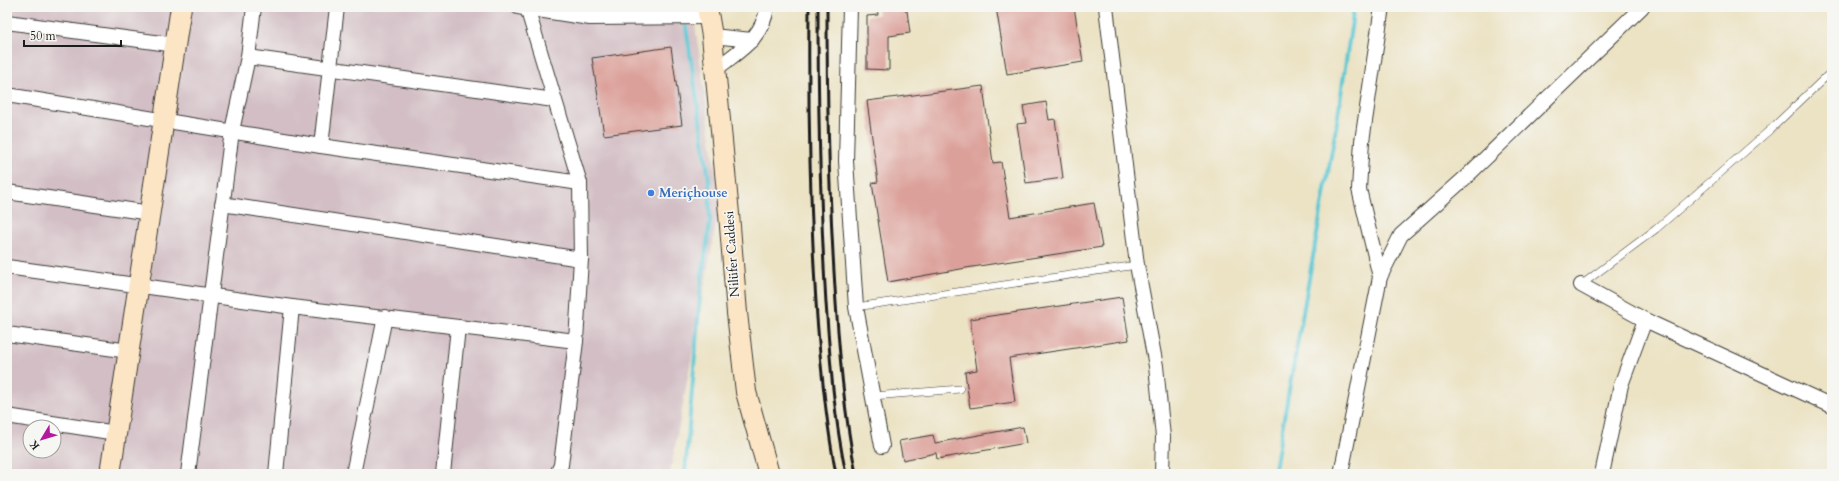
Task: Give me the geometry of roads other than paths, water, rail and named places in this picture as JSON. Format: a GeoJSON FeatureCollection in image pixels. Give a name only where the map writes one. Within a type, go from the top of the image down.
{"type":"FeatureCollection","features":[{"type":"Feature","properties":{"kind":"street"},"geometry":{"type":"LineString","coordinates":[[110,474],[181,7]]}},
{"type":"Feature","properties":{"kind":"street"},"geometry":{"type":"LineString","coordinates":[[188,474],[232,131],[248,57],[254,7]]}},
{"type":"Feature","properties":{"kind":"street"},"geometry":{"type":"LineString","coordinates":[[322,146],[337,7]]}},
{"type":"Feature","properties":{"kind":"street"},"geometry":{"type":"LineString","coordinates":[[715,70],[752,40],[759,32],[765,20],[767,7]]}},
{"type":"Feature","properties":{"kind":"street"},"geometry":{"type":"LineString","coordinates":[[850,7],[846,161],[856,307],[882,446]]}},
{"type":"Feature","properties":{"kind":"street"},"geometry":{"type":"LineString","coordinates":[[1106,7],[1137,265],[1156,366],[1163,437],[1162,474]]}},
{"type":"Feature","properties":{"kind":"street"},"geometry":{"type":"LineString","coordinates":[[1380,278],[1359,189],[1362,141],[1382,7]]}},
{"type":"Feature","properties":{"kind":"street"},"geometry":{"type":"LineString","coordinates":[[1341,474],[1380,278],[1401,235],[1466,176],[1642,7]]}},
{"type":"Feature","properties":{"kind":"street"},"geometry":{"type":"LineString","coordinates":[[557,474],[561,465],[576,341],[580,259],[580,183],[554,100],[522,8],[709,20],[752,40]]}},
{"type":"Feature","properties":{"kind":"street","name":"Nilüfer Caddesi"},"geometry":{"type":"LineString","coordinates":[[709,20],[746,392],[769,474]]}},
{"type":"Feature","properties":{"kind":"street"},"geometry":{"type":"LineString","coordinates":[[7,22],[176,45]]}},
{"type":"Feature","properties":{"kind":"street"},"geometry":{"type":"LineString","coordinates":[[248,57],[554,100]]}},
{"type":"Feature","properties":{"kind":"street"},"geometry":{"type":"LineString","coordinates":[[7,95],[322,146],[580,183]]}},
{"type":"Feature","properties":{"kind":"street"},"geometry":{"type":"LineString","coordinates":[[7,192],[150,213]]}},
{"type":"Feature","properties":{"kind":"street"},"geometry":{"type":"LineString","coordinates":[[222,204],[580,259]]}},
{"type":"Feature","properties":{"kind":"street"},"geometry":{"type":"LineString","coordinates":[[7,267],[292,307],[576,341]]}},
{"type":"Feature","properties":{"kind":"street"},"geometry":{"type":"LineString","coordinates":[[1581,284],[1645,320],[1832,406]]}},
{"type":"Feature","properties":{"kind":"street"},"geometry":{"type":"LineString","coordinates":[[276,474],[292,307]]}},
{"type":"Feature","properties":{"kind":"street"},"geometry":{"type":"LineString","coordinates":[[353,474],[385,317]]}},
{"type":"Feature","properties":{"kind":"street"},"geometry":{"type":"LineString","coordinates":[[1602,474],[1621,385],[1645,320]]}},
{"type":"Feature","properties":{"kind":"street"},"geometry":{"type":"LineString","coordinates":[[443,474],[458,327]]}},
{"type":"Feature","properties":{"kind":"street"},"geometry":{"type":"LineString","coordinates":[[7,334],[129,351]]}},
{"type":"Feature","properties":{"kind":"street"},"geometry":{"type":"LineString","coordinates":[[7,416],[116,433]]}},
{"type":"Feature","properties":{"kind":"lane"},"geometry":{"type":"LineString","coordinates":[[1581,284],[1656,229],[1772,128],[1832,71]]}},
{"type":"Feature","properties":{"kind":"lane"},"geometry":{"type":"LineString","coordinates":[[856,307],[1137,265]]}},
{"type":"Feature","properties":{"kind":"lane"},"geometry":{"type":"LineString","coordinates":[[873,396],[960,389]]}},
{"type":"Feature","properties":{"kind":"waterway"},"geometry":{"type":"LineString","coordinates":[[1274,474],[1336,128],[1354,7]]}},
{"type":"Feature","properties":{"kind":"waterway"},"geometry":{"type":"LineString","coordinates":[[685,474],[701,284],[710,222],[709,180],[686,27]]}},
{"type":"Feature","properties":{"kind":"railway"},"geometry":{"type":"LineString","coordinates":[[809,7],[810,162],[815,279],[824,396],[836,474]]}},
{"type":"Feature","properties":{"kind":"railway"},"geometry":{"type":"LineString","coordinates":[[818,7],[818,81],[822,229],[826,303],[835,410],[846,474]]}},
{"type":"Feature","properties":{"kind":"railway"},"geometry":{"type":"LineString","coordinates":[[827,7],[829,148],[835,288],[842,381],[856,474]]}},
{"type":"Feature","properties":{"kind":"place","name":"Meriçhouse"},"geometry":{"type":"Point","coordinates":[651,193]}}]}
